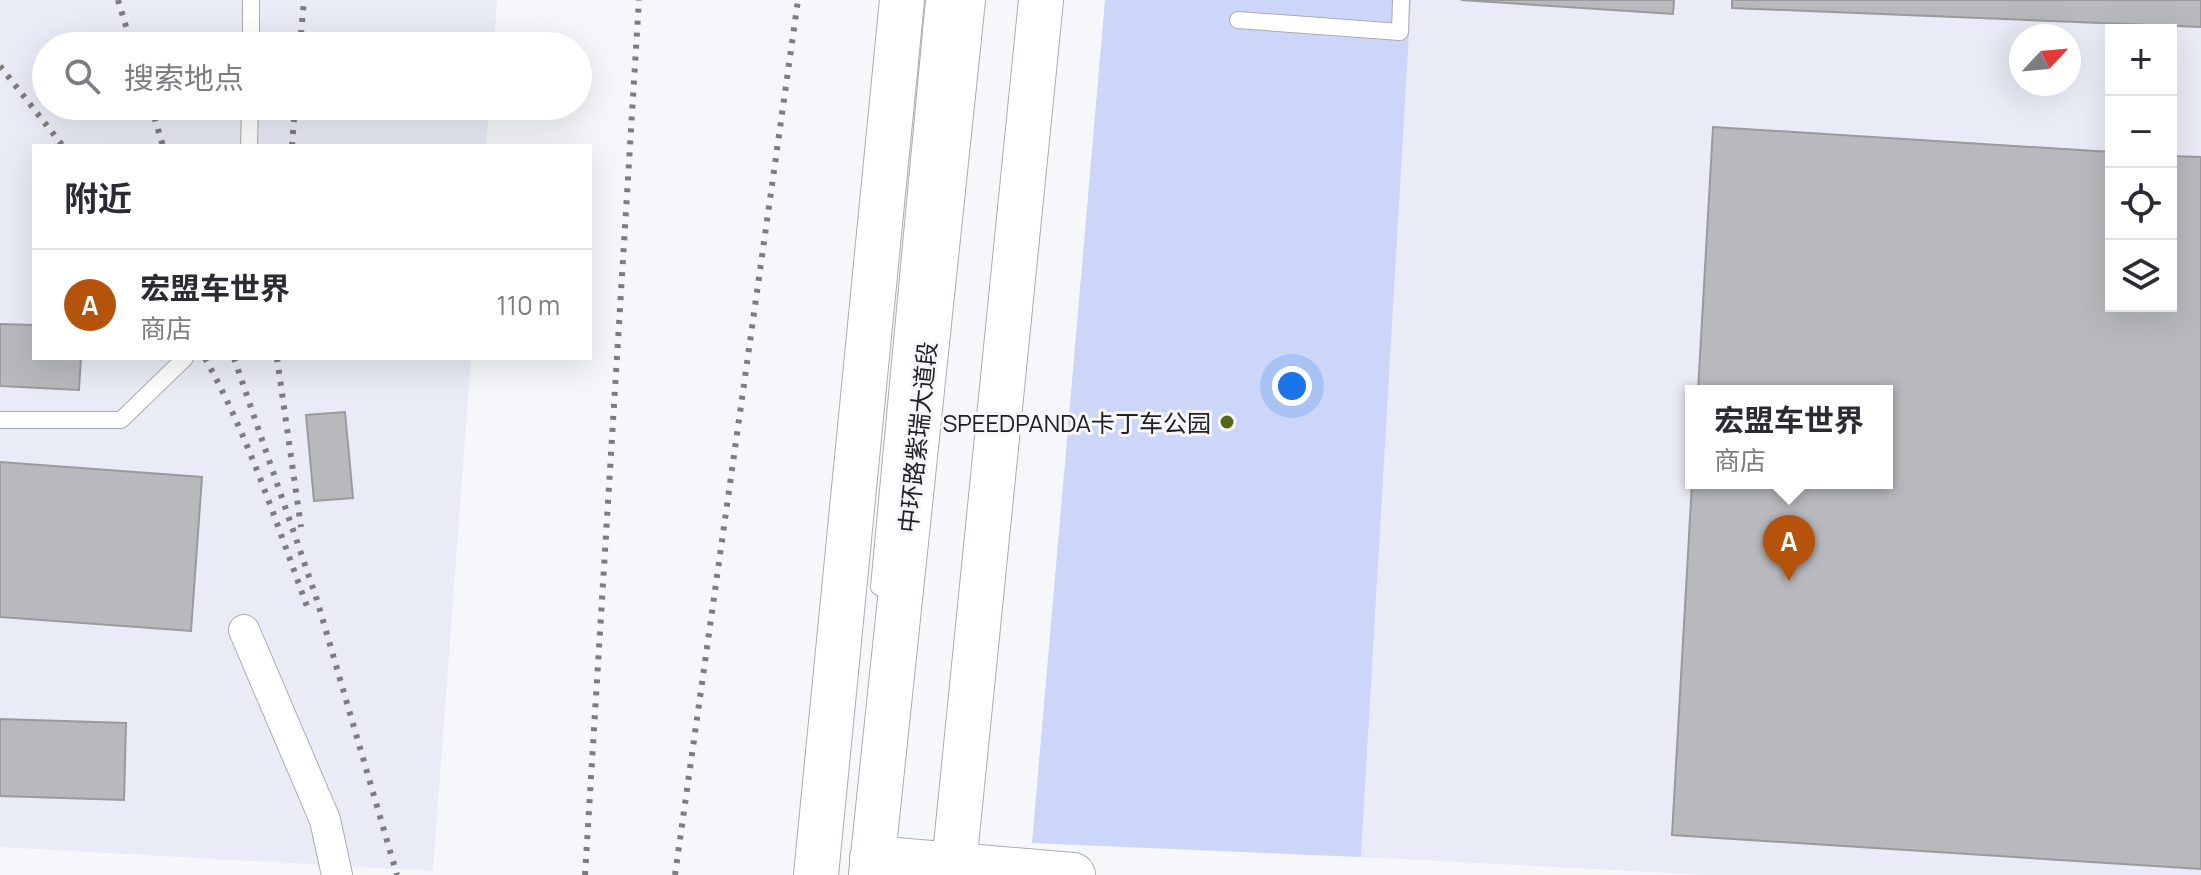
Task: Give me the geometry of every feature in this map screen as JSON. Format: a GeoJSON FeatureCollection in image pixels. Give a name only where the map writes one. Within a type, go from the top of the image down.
{"type":"FeatureCollection","features":[{"type":"Feature","properties":{"kind":"main road"},"geometry":{"type":"LineString","coordinates":[[816,875],[902,0]]}},
{"type":"Feature","properties":{"kind":"main road","name":"中环路紫瑞大道段"},"geometry":{"type":"LineString","coordinates":[[871,867],[963,0]]}},
{"type":"Feature","properties":{"kind":"main road"},"geometry":{"type":"LineString","coordinates":[[953,870],[1041,0]]}},
{"type":"Feature","properties":{"kind":"main road"},"geometry":{"type":"LineString","coordinates":[[871,867],[1073,875]]}},
{"type":"Feature","properties":{"kind":"street"},"geometry":{"type":"LineString","coordinates":[[244,630],[325,820],[337,875]]}},
{"type":"Feature","properties":{"kind":"lane"},"geometry":{"type":"LineString","coordinates":[[251,0],[251,32]]}},
{"type":"Feature","properties":{"kind":"lane"},"geometry":{"type":"LineString","coordinates":[[878,607],[934,0]]}},
{"type":"Feature","properties":{"kind":"lane"},"geometry":{"type":"LineString","coordinates":[[1238,20],[1400,32],[1401,0]]}},
{"type":"Feature","properties":{"kind":"lane"},"geometry":{"type":"LineString","coordinates":[[249,144],[250,120]]}},
{"type":"Feature","properties":{"kind":"lane"},"geometry":{"type":"LineString","coordinates":[[0,420],[121,420],[183,360]]}},
{"type":"Feature","properties":{"kind":"shaded area"},"geometry":{"type":"Polygon","coordinates":[[[0,0],[497,0],[495,32],[32,32],[32,120],[488,120],[486,144],[32,144],[32,360],[471,360],[433,871],[0,847],[0,0]]]}},
{"type":"Feature","properties":{"kind":"shaded area","name":"SPEEDPANDA卡丁车公园"},"geometry":{"type":"Polygon","coordinates":[[[1105,0],[1411,0],[1361,857],[1032,843],[1105,0]]]}},
{"type":"Feature","properties":{"kind":"shaded area"},"geometry":{"type":"Polygon","coordinates":[[[1411,0],[2201,0],[2201,875],[1708,875],[1361,857],[1411,0]]]}},
{"type":"Feature","properties":{"kind":"building"},"geometry":{"type":"Polygon","coordinates":[[[1461,0],[1674,0],[1673,14],[1461,0]]]}},
{"type":"Feature","properties":{"kind":"building"},"geometry":{"type":"Polygon","coordinates":[[[1732,0],[2201,0],[2201,27],[2177,24],[1732,8],[1732,0]]]}},
{"type":"Feature","properties":{"kind":"building"},"geometry":{"type":"Polygon","coordinates":[[[1713,127],[2105,152],[2105,312],[2177,312],[2177,156],[2201,157],[2201,869],[1672,835],[1692,489],[1893,489],[1893,385],[1698,385],[1713,127]]]}},
{"type":"Feature","properties":{"kind":"building"},"geometry":{"type":"Polygon","coordinates":[[[0,324],[32,325],[32,360],[81,360],[79,390],[0,386],[0,324]]]}},
{"type":"Feature","properties":{"kind":"building"},"geometry":{"type":"Polygon","coordinates":[[[345,412],[353,498],[314,501],[306,415],[345,412]]]}},
{"type":"Feature","properties":{"kind":"building"},"geometry":{"type":"Polygon","coordinates":[[[0,462],[202,477],[191,631],[0,617],[0,462]]]}},
{"type":"Feature","properties":{"kind":"building"},"geometry":{"type":"Polygon","coordinates":[[[0,719],[126,723],[124,800],[0,796],[0,719]]]}},
{"type":"Feature","properties":{"kind":"railway"},"geometry":{"type":"LineString","coordinates":[[118,0],[128,32]]}},
{"type":"Feature","properties":{"kind":"railway"},"geometry":{"type":"LineString","coordinates":[[301,32],[304,0]]}},
{"type":"Feature","properties":{"kind":"railway"},"geometry":{"type":"LineString","coordinates":[[585,875],[639,0]]}},
{"type":"Feature","properties":{"kind":"railway"},"geometry":{"type":"LineString","coordinates":[[675,875],[798,0]]}},
{"type":"Feature","properties":{"kind":"railway"},"geometry":{"type":"LineString","coordinates":[[0,66],[32,107]]}},
{"type":"Feature","properties":{"kind":"railway"},"geometry":{"type":"LineString","coordinates":[[43,120],[61,144]]}},
{"type":"Feature","properties":{"kind":"railway"},"geometry":{"type":"LineString","coordinates":[[155,120],[162,144]]}},
{"type":"Feature","properties":{"kind":"railway"},"geometry":{"type":"LineString","coordinates":[[292,144],[294,120]]}},
{"type":"Feature","properties":{"kind":"railway"},"geometry":{"type":"LineString","coordinates":[[206,360],[249,450],[308,609]]}},
{"type":"Feature","properties":{"kind":"railway"},"geometry":{"type":"LineString","coordinates":[[235,360],[317,600],[397,875]]}},
{"type":"Feature","properties":{"kind":"railway"},"geometry":{"type":"LineString","coordinates":[[277,360],[301,527]]}},
{"type":"Feature","properties":{"kind":"place","name":"SPEEDPANDA卡丁车公园"},"geometry":{"type":"Point","coordinates":[1227,422]}},
{"type":"Feature","properties":{"kind":"place","name":"宏盟车世界"},"geometry":{"type":"Point","coordinates":[1789,581]}}]}
